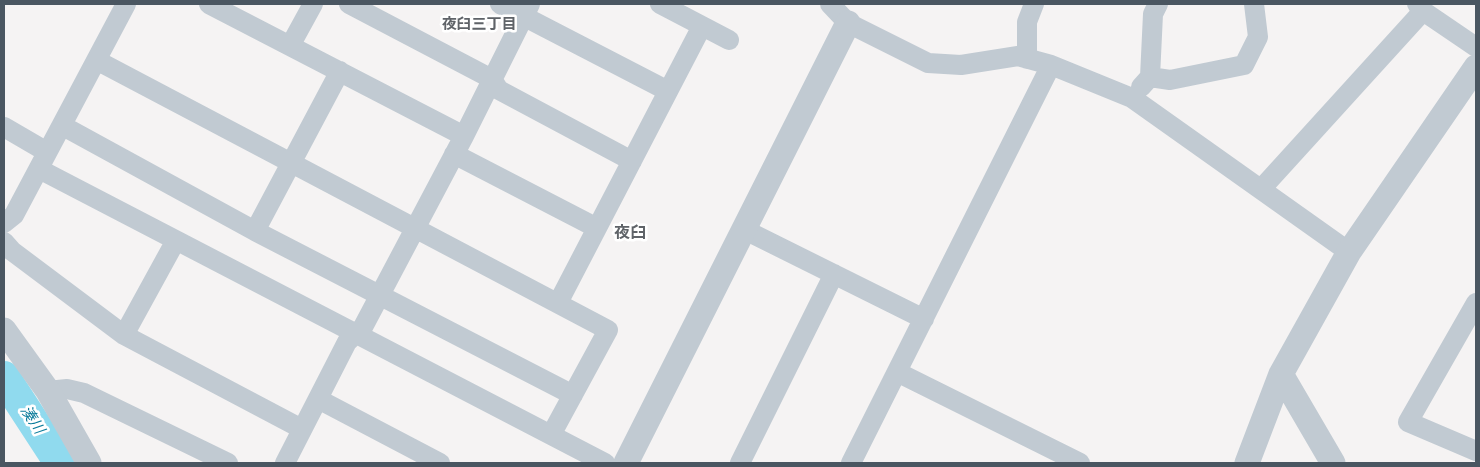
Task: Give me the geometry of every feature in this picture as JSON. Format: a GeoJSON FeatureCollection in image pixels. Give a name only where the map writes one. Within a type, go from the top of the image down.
{"type":"FeatureCollection","features":[{"type":"Feature","properties":{"kind":"street"},"geometry":{"type":"LineString","coordinates":[[4,224],[14,215],[98,61],[126,4]]}},
{"type":"Feature","properties":{"kind":"street"},"geometry":{"type":"LineString","coordinates":[[209,4],[464,136]]}},
{"type":"Feature","properties":{"kind":"street"},"geometry":{"type":"LineString","coordinates":[[290,46],[313,4]]}},
{"type":"Feature","properties":{"kind":"street"},"geometry":{"type":"LineString","coordinates":[[349,4],[492,79],[499,90],[632,161]]}},
{"type":"Feature","properties":{"kind":"street"},"geometry":{"type":"LineString","coordinates":[[500,4],[527,10],[668,92]]}},
{"type":"Feature","properties":{"kind":"street"},"geometry":{"type":"LineString","coordinates":[[660,4],[729,40]]}},
{"type":"Feature","properties":{"kind":"street"},"geometry":{"type":"LineString","coordinates":[[830,4],[848,23],[928,62],[961,65],[1018,56],[1051,65],[1132,98],[1262,188],[1349,252]]}},
{"type":"Feature","properties":{"kind":"street"},"geometry":{"type":"LineString","coordinates":[[1027,59],[1027,22],[1034,4]]}},
{"type":"Feature","properties":{"kind":"street"},"geometry":{"type":"LineString","coordinates":[[1132,98],[1150,77],[1153,14],[1158,4]]}},
{"type":"Feature","properties":{"kind":"street"},"geometry":{"type":"LineString","coordinates":[[1150,77],[1170,80],[1244,65],[1258,37],[1254,4]]}},
{"type":"Feature","properties":{"kind":"street"},"geometry":{"type":"LineString","coordinates":[[1262,188],[1420,7],[1476,47]]}},
{"type":"Feature","properties":{"kind":"street"},"geometry":{"type":"LineString","coordinates":[[285,463],[347,342],[363,327],[464,136],[527,10]]}},
{"type":"Feature","properties":{"kind":"street"},"geometry":{"type":"LineString","coordinates":[[626,463],[848,23]]}},
{"type":"Feature","properties":{"kind":"street"},"geometry":{"type":"LineString","coordinates":[[558,303],[702,26]]}},
{"type":"Feature","properties":{"kind":"street"},"geometry":{"type":"LineString","coordinates":[[98,61],[608,330],[551,436]]}},
{"type":"Feature","properties":{"kind":"street"},"geometry":{"type":"LineString","coordinates":[[851,463],[1051,65]]}},
{"type":"Feature","properties":{"kind":"street"},"geometry":{"type":"LineString","coordinates":[[1247,463],[1282,374],[1349,252],[1476,67]]}},
{"type":"Feature","properties":{"kind":"street"},"geometry":{"type":"LineString","coordinates":[[255,231],[340,71]]}},
{"type":"Feature","properties":{"kind":"street"},"geometry":{"type":"LineString","coordinates":[[63,126],[255,231],[573,395]]}},
{"type":"Feature","properties":{"kind":"street"},"geometry":{"type":"LineString","coordinates":[[4,127],[43,160],[175,242],[605,463]]}},
{"type":"Feature","properties":{"kind":"street"},"geometry":{"type":"LineString","coordinates":[[454,154],[597,228]]}},
{"type":"Feature","properties":{"kind":"street"},"geometry":{"type":"LineString","coordinates":[[745,230],[924,319]]}},
{"type":"Feature","properties":{"kind":"street"},"geometry":{"type":"LineString","coordinates":[[4,242],[12,251],[124,335],[302,429]]}},
{"type":"Feature","properties":{"kind":"street"},"geometry":{"type":"LineString","coordinates":[[124,335],[175,242]]}},
{"type":"Feature","properties":{"kind":"street"},"geometry":{"type":"LineString","coordinates":[[740,463],[834,274]]}},
{"type":"Feature","properties":{"kind":"street"},"geometry":{"type":"LineString","coordinates":[[1476,303],[1470,325],[1408,422],[1476,451]]}},
{"type":"Feature","properties":{"kind":"street"},"geometry":{"type":"LineString","coordinates":[[4,330],[48,391],[89,463]]}},
{"type":"Feature","properties":{"kind":"street"},"geometry":{"type":"LineString","coordinates":[[897,372],[1080,463]]}},
{"type":"Feature","properties":{"kind":"street"},"geometry":{"type":"LineString","coordinates":[[1282,374],[1334,463]]}},
{"type":"Feature","properties":{"kind":"street"},"geometry":{"type":"LineString","coordinates":[[48,391],[67,389],[84,394],[228,463]]}},
{"type":"Feature","properties":{"kind":"street"},"geometry":{"type":"LineString","coordinates":[[318,399],[440,463]]}},
{"type":"Feature","properties":{"kind":"waterway","name":"湊川"},"geometry":{"type":"LineString","coordinates":[[4,377],[60,463]]}},
{"type":"Feature","properties":{"kind":"district","name":"夜臼三丁目"},"geometry":{"type":"Point","coordinates":[479,25]}},
{"type":"Feature","properties":{"kind":"district","name":"夜臼"},"geometry":{"type":"Point","coordinates":[630,234]}}]}
